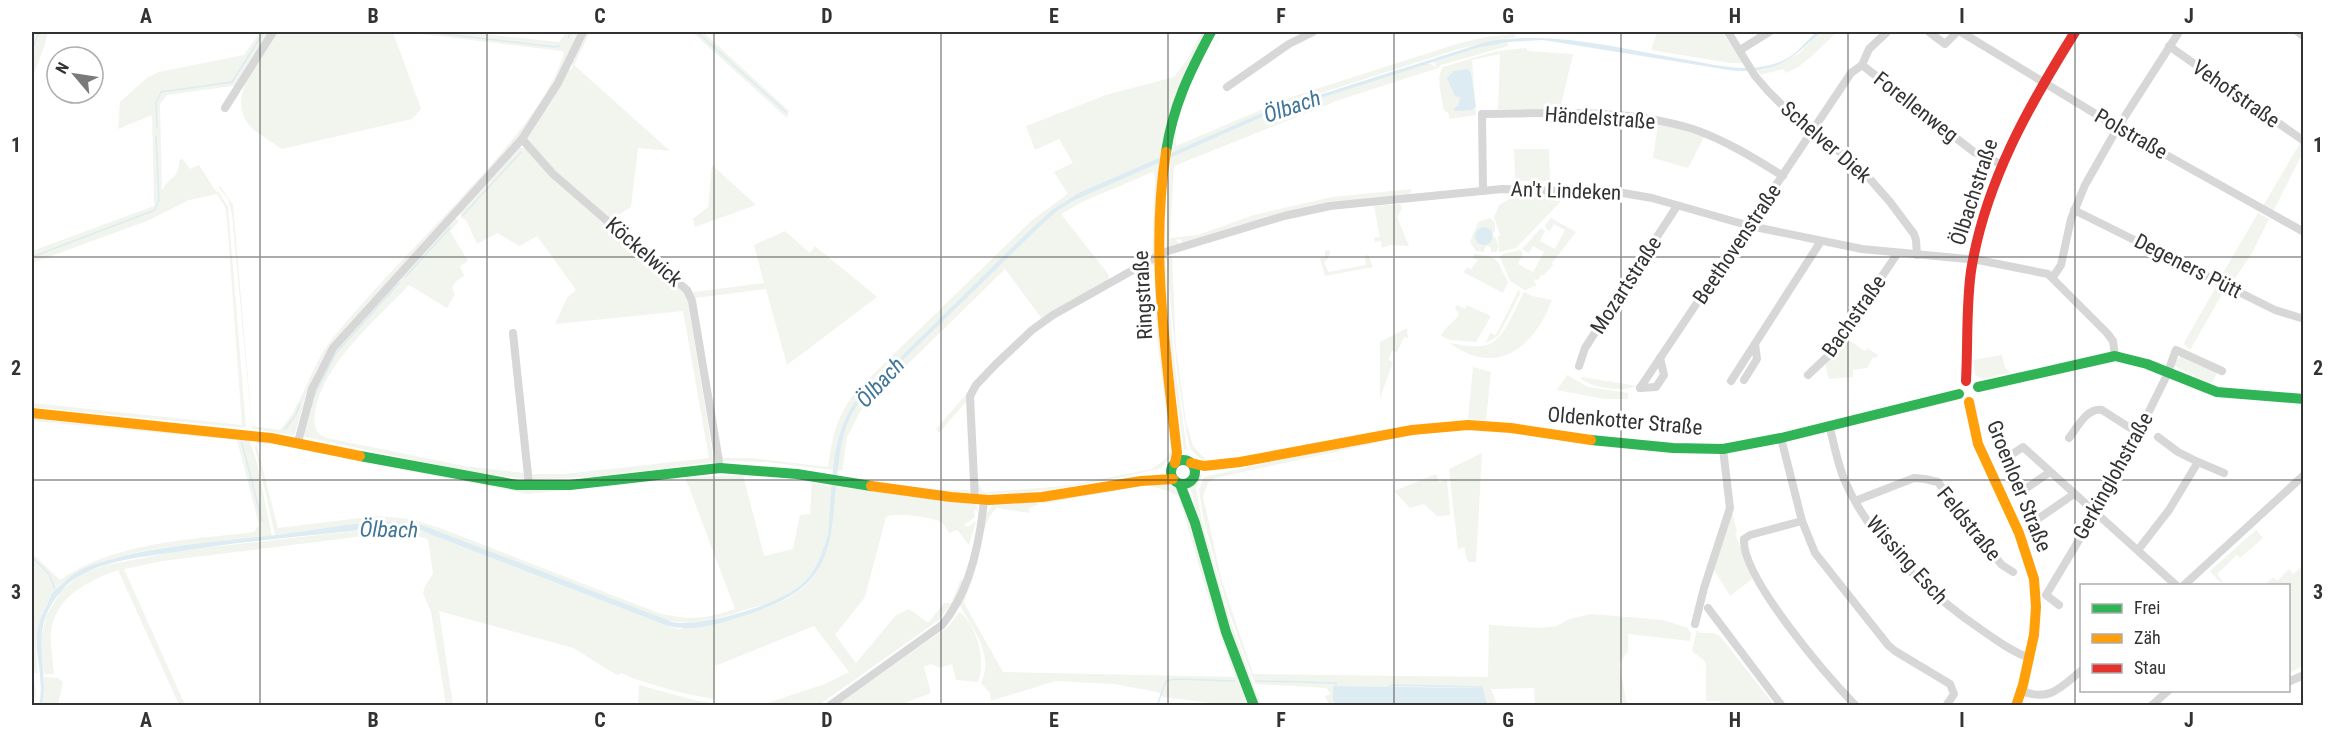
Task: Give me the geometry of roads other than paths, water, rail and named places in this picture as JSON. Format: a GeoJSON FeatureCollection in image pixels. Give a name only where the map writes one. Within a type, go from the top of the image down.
{"type":"FeatureCollection","features":[{"type":"Feature","properties":{"kind":"street"},"geometry":{"type":"LineString","coordinates":[[225,108],[273,32]]}},
{"type":"Feature","properties":{"kind":"street"},"geometry":{"type":"LineString","coordinates":[[298,442],[312,389],[333,348],[522,139],[558,83],[583,32]]}},
{"type":"Feature","properties":{"kind":"street","name":"Ringstraße"},"geometry":{"type":"LineString","coordinates":[[1211,32],[1185,80],[1162,170],[1160,255],[1164,328],[1181,476],[1226,632],[1254,705]]}},
{"type":"Feature","properties":{"kind":"street"},"geometry":{"type":"LineString","coordinates":[[1227,87],[1289,44],[1313,32]]}},
{"type":"Feature","properties":{"kind":"street","name":"Schelver Diek"},"geometry":{"type":"LineString","coordinates":[[1728,32],[1754,73],[1786,109],[1855,163],[1876,185],[1914,234],[1917,255]]}},
{"type":"Feature","properties":{"kind":"street"},"geometry":{"type":"LineString","coordinates":[[1740,50],[1769,32]]}},
{"type":"Feature","properties":{"kind":"street","name":"Beethovenstraße"},"geometry":{"type":"LineString","coordinates":[[1660,358],[1851,73],[1862,65],[1869,50],[1887,32]]}},
{"type":"Feature","properties":{"kind":"street","name":"Polstraße"},"geometry":{"type":"LineString","coordinates":[[1929,32],[1945,44],[1959,32],[2118,127],[2304,232]]}},
{"type":"Feature","properties":{"kind":"street","name":"Ölbachstraße"},"geometry":{"type":"LineString","coordinates":[[1966,381],[1965,347],[1973,260],[1987,206],[2001,164],[2018,126],[2047,84],[2074,32]]}},
{"type":"Feature","properties":{"kind":"street"},"geometry":{"type":"LineString","coordinates":[[2115,356],[2113,340],[2059,286],[2053,277],[2061,265],[2074,210],[2085,185],[2118,127],[2180,32]]}},
{"type":"Feature","properties":{"kind":"street"},"geometry":{"type":"LineString","coordinates":[[2298,32],[2304,37]]}},
{"type":"Feature","properties":{"kind":"street","name":"Vehofstraße"},"geometry":{"type":"LineString","coordinates":[[2169,46],[2304,141]]}},
{"type":"Feature","properties":{"kind":"street","name":"Forellenweg"},"geometry":{"type":"LineString","coordinates":[[1862,65],[1974,152],[2001,164]]}},
{"type":"Feature","properties":{"kind":"street","name":"Händelstraße"},"geometry":{"type":"LineString","coordinates":[[1483,190],[1482,114],[1568,113],[1625,116],[1660,122],[1693,129],[1722,141],[1783,176]]}},
{"type":"Feature","properties":{"kind":"street","name":"Köckelwick"},"geometry":{"type":"LineString","coordinates":[[522,139],[553,174],[659,264],[691,296],[720,468]]}},
{"type":"Feature","properties":{"kind":"street","name":"An't Lindeken"},"geometry":{"type":"LineString","coordinates":[[1160,255],[1254,225],[1320,208],[1518,188],[1599,190],[1635,195],[1749,226],[1821,241],[1897,254],[1973,260],[2048,274],[2053,277]]}},
{"type":"Feature","properties":{"kind":"street","name":"Mozartstraße"},"geometry":{"type":"LineString","coordinates":[[1579,366],[1585,348],[1677,206]]}},
{"type":"Feature","properties":{"kind":"street","name":"Degeners Pütt"},"geometry":{"type":"LineString","coordinates":[[2074,210],[2275,310],[2304,320]]}},
{"type":"Feature","properties":{"kind":"street"},"geometry":{"type":"LineString","coordinates":[[1731,381],[1821,241]]}},
{"type":"Feature","properties":{"kind":"street","name":"Bachstraße"},"geometry":{"type":"LineString","coordinates":[[1808,375],[1829,355],[1897,254]]}},
{"type":"Feature","properties":{"kind":"street"},"geometry":{"type":"LineString","coordinates":[[829,705],[942,625],[957,605],[967,580],[980,530],[980,500],[969,403],[976,386],[1012,347],[1032,330],[1160,255]]}},
{"type":"Feature","properties":{"kind":"street"},"geometry":{"type":"LineString","coordinates":[[513,333],[529,485]]}},
{"type":"Feature","properties":{"kind":"street"},"geometry":{"type":"LineString","coordinates":[[1744,380],[1757,359],[1755,344]]}},
{"type":"Feature","properties":{"kind":"street","name":"Gerkinglohstraße"},"geometry":{"type":"LineString","coordinates":[[2059,605],[2046,595],[2096,513],[2138,433],[2176,350],[2222,371]]}},
{"type":"Feature","properties":{"kind":"street"},"geometry":{"type":"LineString","coordinates":[[1978,387],[2115,356],[2134,359],[2217,392],[2304,399]]}},
{"type":"Feature","properties":{"kind":"street"},"geometry":{"type":"LineString","coordinates":[[1966,381],[1975,383],[1978,387],[1978,397],[1969,402],[1962,400],[1959,394],[1961,385],[1966,381]]}},
{"type":"Feature","properties":{"kind":"street","name":"Oldenkotter Straße"},"geometry":{"type":"LineString","coordinates":[[1240,462],[1412,430],[1468,425],[1511,428],[1602,442],[1699,450],[1723,449],[1781,438],[1959,394]]}},
{"type":"Feature","properties":{"kind":"street","name":"Groenloer Straße"},"geometry":{"type":"LineString","coordinates":[[1969,402],[1982,459],[2017,530],[2030,563],[2036,609],[2030,658],[2020,690],[2020,698],[2016,705]]}},
{"type":"Feature","properties":{"kind":"street"},"geometry":{"type":"LineString","coordinates":[[2069,438],[2091,411],[2096,409],[2102,410],[2138,433]]}},
{"type":"Feature","properties":{"kind":"street"},"geometry":{"type":"LineString","coordinates":[[32,413],[298,442],[483,481],[529,485],[570,485],[720,468],[775,470],[937,496],[980,500],[1027,498],[1181,476],[1240,462]]}},
{"type":"Feature","properties":{"kind":"street","name":"Ringstraße"},"geometry":{"type":"LineString","coordinates":[[1173,417],[1183,452],[1195,469],[1181,476]]}},
{"type":"Feature","properties":{"kind":"street","name":"Wissing Esch"},"geometry":{"type":"LineString","coordinates":[[1829,426],[1844,479],[1856,501],[1893,552],[1957,614],[1994,639],[2030,658]]}},
{"type":"Feature","properties":{"kind":"street"},"geometry":{"type":"LineString","coordinates":[[2158,437],[2178,452],[2224,473]]}},
{"type":"Feature","properties":{"kind":"street"},"geometry":{"type":"LineString","coordinates":[[1781,438],[1802,521],[1815,553],[1888,645],[1950,684],[1954,693],[1946,705]]}},
{"type":"Feature","properties":{"kind":"street"},"geometry":{"type":"LineString","coordinates":[[2008,457],[2023,447],[2176,584]]}},
{"type":"Feature","properties":{"kind":"street"},"geometry":{"type":"LineString","coordinates":[[1695,624],[1730,508],[1723,449]]}},
{"type":"Feature","properties":{"kind":"street"},"geometry":{"type":"LineString","coordinates":[[1181,476],[1181,460],[1204,466],[1240,462]]}},
{"type":"Feature","properties":{"kind":"street"},"geometry":{"type":"LineString","coordinates":[[2138,550],[2169,510],[2198,462]]}},
{"type":"Feature","properties":{"kind":"street"},"geometry":{"type":"LineString","coordinates":[[2018,494],[2050,472]]}},
{"type":"Feature","properties":{"kind":"street"},"geometry":{"type":"LineString","coordinates":[[2184,584],[2304,475]]}},
{"type":"Feature","properties":{"kind":"street","name":"Feldstraße"},"geometry":{"type":"LineString","coordinates":[[1856,501],[1914,478],[1925,478],[1938,483],[1973,529],[1978,540],[2002,565],[2013,572]]}},
{"type":"Feature","properties":{"kind":"street"},"geometry":{"type":"LineString","coordinates":[[2029,525],[2074,494]]}},
{"type":"Feature","properties":{"kind":"street"},"geometry":{"type":"LineString","coordinates":[[1802,521],[1750,535],[1744,539],[1748,561],[1769,598],[1824,669],[1856,705]]}},
{"type":"Feature","properties":{"kind":"street"},"geometry":{"type":"LineString","coordinates":[[1708,608],[1782,705]]}},
{"type":"Feature","properties":{"kind":"street"},"geometry":{"type":"LineString","coordinates":[[2007,705],[2020,690],[2042,696],[2053,693],[2080,672]]}},
{"type":"Feature","properties":{"kind":"street"},"geometry":{"type":"LineString","coordinates":[[2290,682],[2304,675]]}},
{"type":"Feature","properties":{"kind":"street"},"geometry":{"type":"LineString","coordinates":[[2151,705],[2167,692]]}},
{"type":"Feature","properties":{"kind":"water","name":"Ölbach"},"geometry":{"type":"Polygon","coordinates":[[[1816,32],[1821,32],[1790,58],[1770,68],[1744,71],[1543,40],[1508,42],[1477,48],[1262,117],[1075,200],[1058,210],[1039,227],[859,403],[850,418],[842,442],[833,520],[823,560],[813,576],[798,590],[777,603],[749,614],[699,627],[668,626],[417,529],[390,527],[224,545],[112,563],[91,570],[67,585],[50,607],[42,631],[44,693],[42,705],[39,706],[41,692],[38,631],[41,618],[53,592],[69,578],[87,567],[157,549],[368,523],[405,523],[422,525],[672,622],[685,623],[721,618],[761,606],[794,590],[804,582],[819,559],[828,532],[836,448],[847,416],[855,402],[1028,232],[1052,210],[1079,193],[1262,113],[1486,42],[1535,38],[1560,39],[1717,65],[1754,68],[1788,58],[1816,32]]]}},
{"type":"Feature","properties":{"kind":"water"},"geometry":{"type":"Polygon","coordinates":[[[1467,69],[1471,73],[1476,107],[1471,110],[1456,111],[1454,109],[1459,104],[1460,97],[1455,96],[1447,78],[1454,71],[1467,69]]]}},
{"type":"Feature","properties":{"kind":"water"},"geometry":{"type":"Polygon","coordinates":[[[1484,227],[1490,230],[1493,236],[1490,242],[1484,245],[1478,242],[1475,236],[1478,230],[1484,227]]]}},
{"type":"Feature","properties":{"kind":"water"},"geometry":{"type":"Polygon","coordinates":[[[1333,686],[1483,688],[1487,705],[1336,705],[1333,700],[1333,686]]]}},
{"type":"Feature","properties":{"kind":"waterway"},"geometry":{"type":"LineString","coordinates":[[32,50],[39,32]]}},
{"type":"Feature","properties":{"kind":"waterway"},"geometry":{"type":"LineString","coordinates":[[157,127],[156,103],[161,92],[232,82],[264,32]]}},
{"type":"Feature","properties":{"kind":"waterway"},"geometry":{"type":"LineString","coordinates":[[429,32],[560,46]]}},
{"type":"Feature","properties":{"kind":"waterway"},"geometry":{"type":"LineString","coordinates":[[568,38],[571,32]]}},
{"type":"Feature","properties":{"kind":"waterway"},"geometry":{"type":"LineString","coordinates":[[697,32],[786,112]]}},
{"type":"Feature","properties":{"kind":"waterway"},"geometry":{"type":"LineString","coordinates":[[32,257],[155,210],[159,200],[156,137]]}},
{"type":"Feature","properties":{"kind":"waterway"},"geometry":{"type":"LineString","coordinates":[[463,215],[521,152]]}},
{"type":"Feature","properties":{"kind":"waterway"},"geometry":{"type":"LineString","coordinates":[[405,277],[450,228]]}},
{"type":"Feature","properties":{"kind":"waterway"},"geometry":{"type":"LineString","coordinates":[[314,396],[336,353],[399,283]]}},
{"type":"Feature","properties":{"kind":"waterway"},"geometry":{"type":"LineString","coordinates":[[311,407],[313,401]]}},
{"type":"Feature","properties":{"kind":"waterway"},"geometry":{"type":"LineString","coordinates":[[285,429],[295,416],[300,404]]}},
{"type":"Feature","properties":{"kind":"waterway"},"geometry":{"type":"LineString","coordinates":[[242,443],[262,521]]}},
{"type":"Feature","properties":{"kind":"waterway"},"geometry":{"type":"LineString","coordinates":[[32,557],[49,574],[55,589]]}},
{"type":"Feature","properties":{"kind":"waterway"},"geometry":{"type":"LineString","coordinates":[[1157,706],[1166,681],[1177,679],[1235,681]]}},
{"type":"Feature","properties":{"kind":"waterway"},"geometry":{"type":"LineString","coordinates":[[1256,681],[1336,683],[1336,686]]}},
{"type":"Feature","properties":{"kind":"waterway"},"geometry":{"type":"LineString","coordinates":[[1387,688],[1392,685],[1482,687]]}}]}
